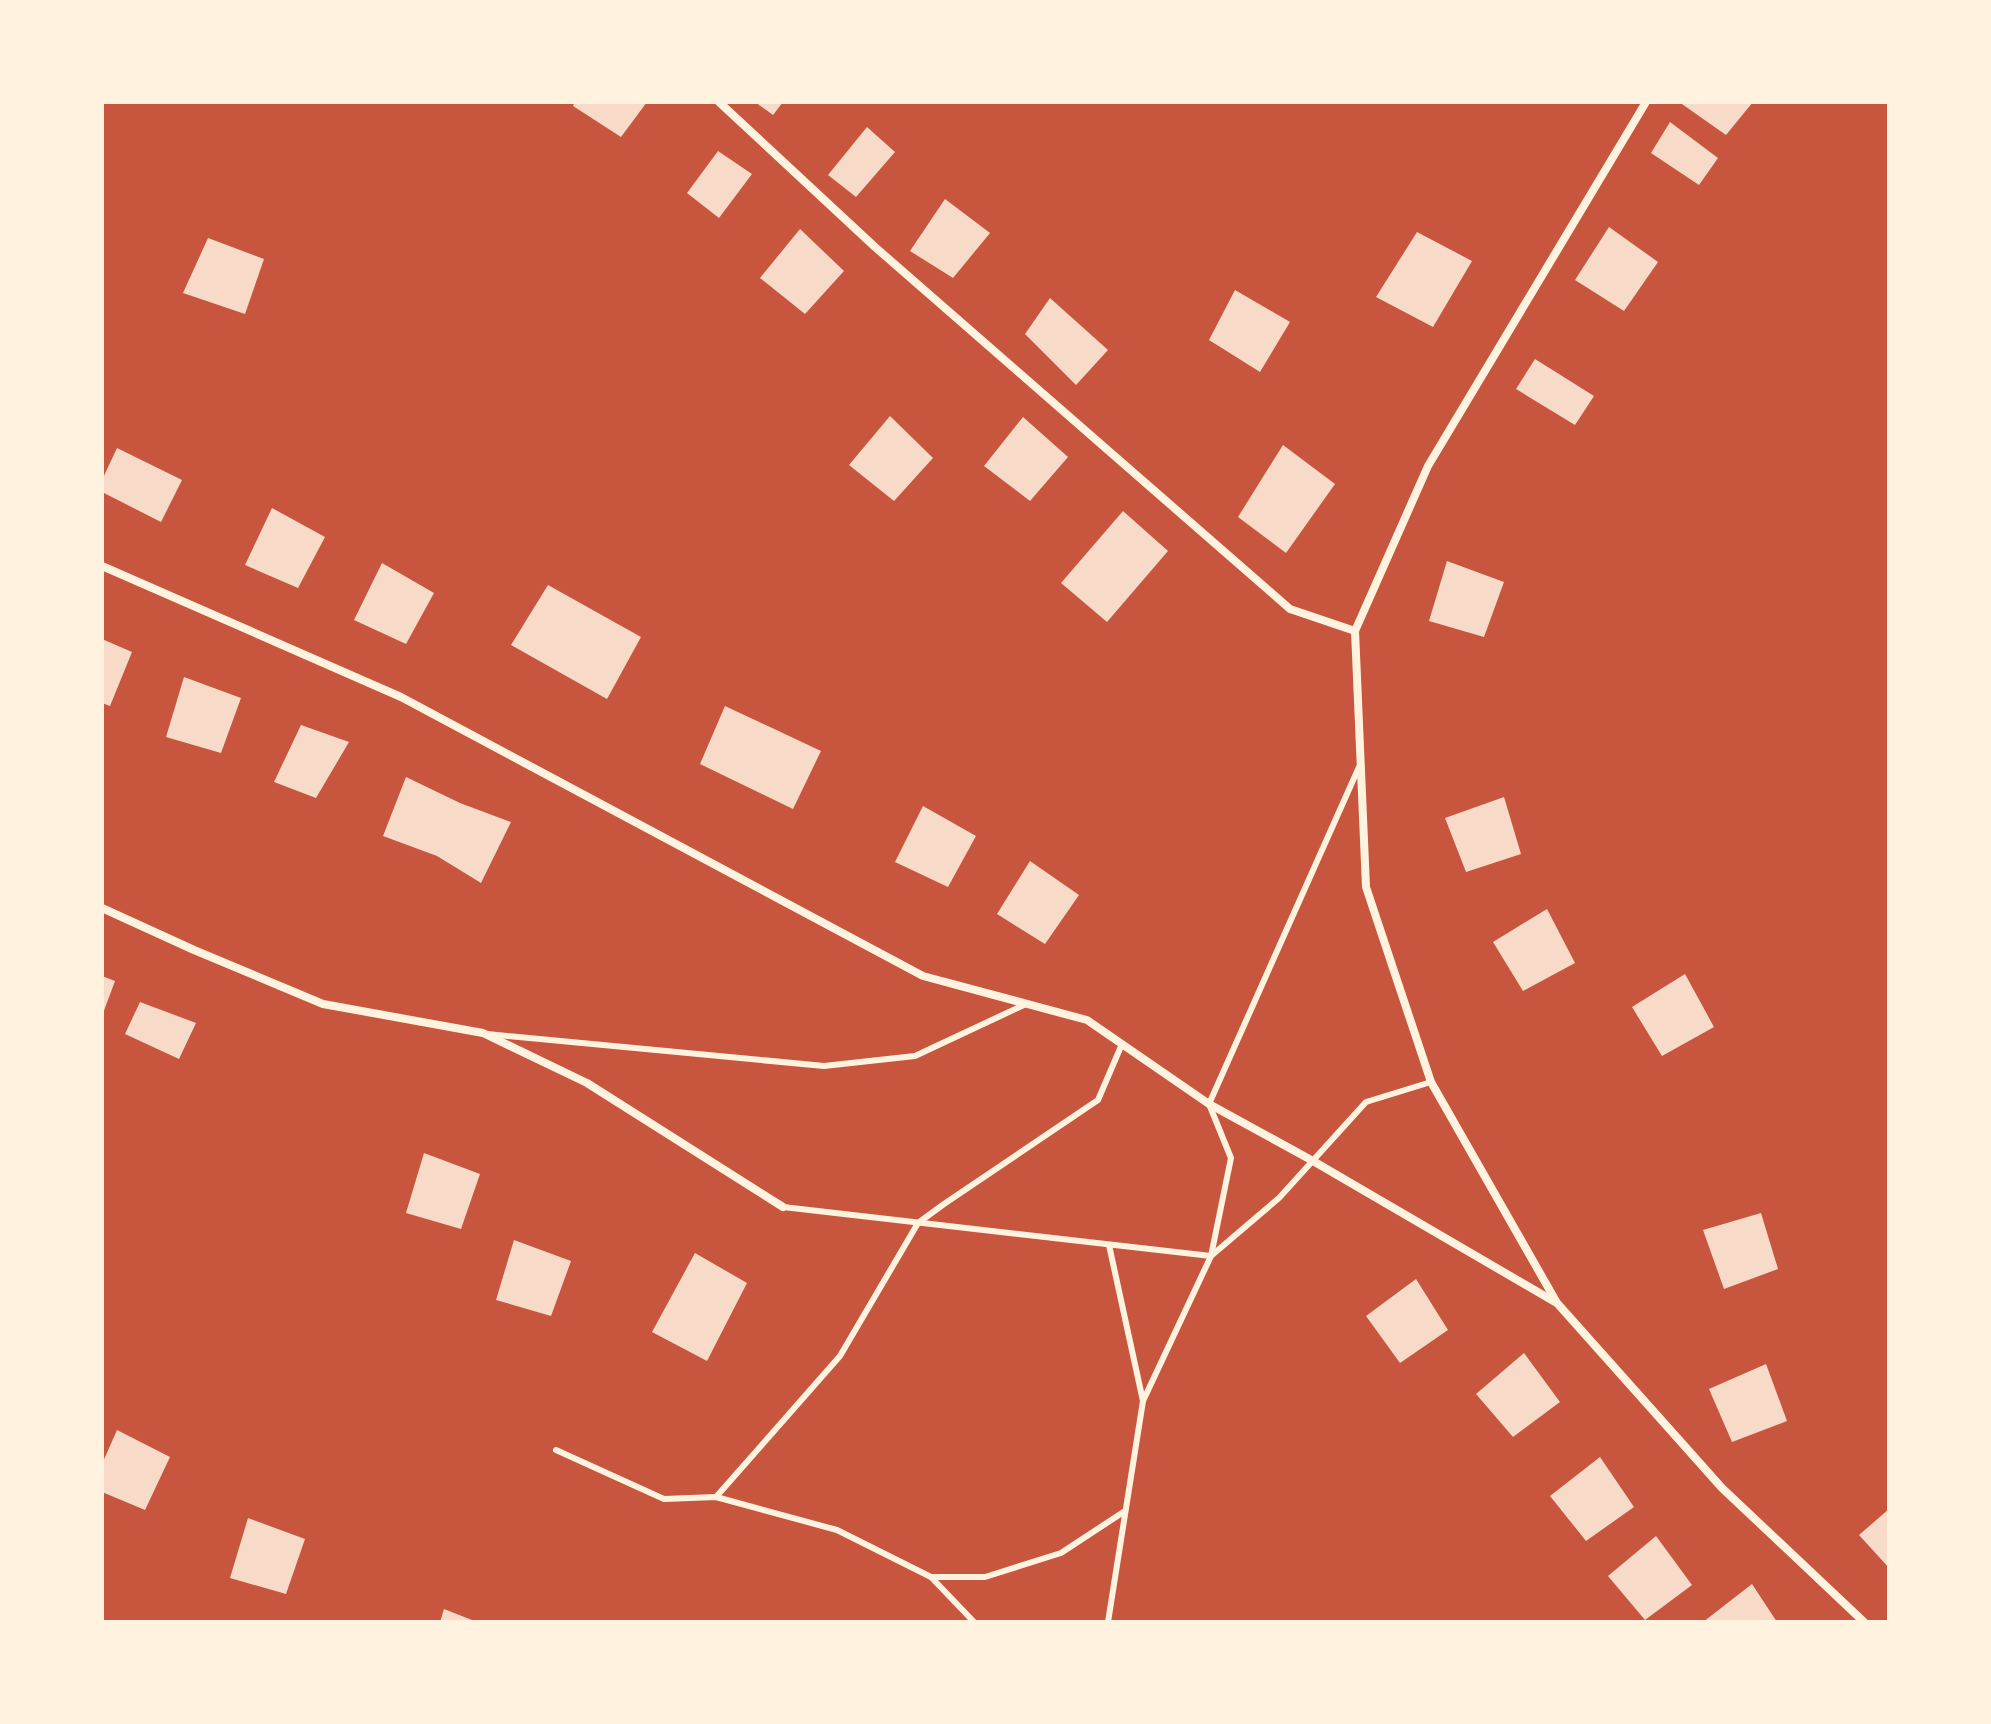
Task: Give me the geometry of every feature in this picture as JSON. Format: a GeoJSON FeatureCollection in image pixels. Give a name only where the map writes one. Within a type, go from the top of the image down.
{"type":"FeatureCollection","features":[{"type":"Feature","properties":{"kind":"street"},"geometry":{"type":"LineString","coordinates":[[719,102],[875,247],[1290,609],[1355,631]]}},
{"type":"Feature","properties":{"kind":"street"},"geometry":{"type":"LineString","coordinates":[[1646,102],[1428,466],[1355,631],[1366,887],[1431,1082],[1557,1303],[1722,1488],[1864,1622]]}},
{"type":"Feature","properties":{"kind":"street"},"geometry":{"type":"LineString","coordinates":[[102,566],[401,697],[923,976],[1087,1020],[1209,1104],[1557,1303]]}},
{"type":"Feature","properties":{"kind":"street"},"geometry":{"type":"LineString","coordinates":[[102,908],[323,1004],[483,1033],[587,1083],[783,1207]]}},
{"type":"Feature","properties":{"kind":"lane"},"geometry":{"type":"LineString","coordinates":[[1108,1622],[1143,1401],[1211,1256],[1231,1158],[1209,1104],[1361,763]]}},
{"type":"Feature","properties":{"kind":"lane"},"geometry":{"type":"LineString","coordinates":[[483,1033],[824,1066],[915,1056],[1026,1004]]}},
{"type":"Feature","properties":{"kind":"lane"},"geometry":{"type":"LineString","coordinates":[[716,1497],[840,1356],[918,1223],[1098,1100],[1122,1044]]}},
{"type":"Feature","properties":{"kind":"lane"},"geometry":{"type":"LineString","coordinates":[[783,1207],[1211,1256],[1279,1198],[1366,1102],[1431,1082]]}},
{"type":"Feature","properties":{"kind":"lane"},"geometry":{"type":"LineString","coordinates":[[1109,1245],[1143,1401]]}},
{"type":"Feature","properties":{"kind":"lane"},"geometry":{"type":"LineString","coordinates":[[556,1450],[664,1499],[716,1497],[837,1530],[931,1577],[974,1622]]}},
{"type":"Feature","properties":{"kind":"lane"},"geometry":{"type":"LineString","coordinates":[[931,1577],[985,1577],[1061,1553],[1125,1511]]}},
{"type":"Feature","properties":{"kind":"building"},"geometry":{"type":"Polygon","coordinates":[[[575,102],[647,102],[621,137],[573,106],[575,102]]]}},
{"type":"Feature","properties":{"kind":"building"},"geometry":{"type":"Polygon","coordinates":[[[755,102],[783,102],[773,115],[755,102]]]}},
{"type":"Feature","properties":{"kind":"building"},"geometry":{"type":"Polygon","coordinates":[[[1679,102],[1753,102],[1726,135],[1679,102]]]}},
{"type":"Feature","properties":{"kind":"building"},"geometry":{"type":"Polygon","coordinates":[[[1670,122],[1718,158],[1699,185],[1651,153],[1670,122]]]}},
{"type":"Feature","properties":{"kind":"building"},"geometry":{"type":"Polygon","coordinates":[[[867,127],[895,152],[856,197],[828,175],[867,127]]]}},
{"type":"Feature","properties":{"kind":"building"},"geometry":{"type":"Polygon","coordinates":[[[718,151],[752,174],[719,218],[687,193],[718,151]]]}},
{"type":"Feature","properties":{"kind":"building"},"geometry":{"type":"Polygon","coordinates":[[[945,199],[990,233],[953,278],[910,251],[945,199]]]}},
{"type":"Feature","properties":{"kind":"building"},"geometry":{"type":"Polygon","coordinates":[[[1609,227],[1658,262],[1624,311],[1575,280],[1609,227]]]}},
{"type":"Feature","properties":{"kind":"building"},"geometry":{"type":"Polygon","coordinates":[[[800,229],[844,271],[805,314],[760,278],[800,229]]]}},
{"type":"Feature","properties":{"kind":"building"},"geometry":{"type":"Polygon","coordinates":[[[1417,232],[1472,261],[1433,327],[1376,297],[1417,232]]]}},
{"type":"Feature","properties":{"kind":"building"},"geometry":{"type":"Polygon","coordinates":[[[208,238],[264,259],[245,314],[183,293],[208,238]]]}},
{"type":"Feature","properties":{"kind":"building"},"geometry":{"type":"Polygon","coordinates":[[[1235,290],[1290,322],[1260,372],[1209,340],[1235,290]]]}},
{"type":"Feature","properties":{"kind":"building"},"geometry":{"type":"Polygon","coordinates":[[[1050,298],[1108,350],[1076,385],[1025,334],[1050,298]]]}},
{"type":"Feature","properties":{"kind":"building"},"geometry":{"type":"Polygon","coordinates":[[[1535,359],[1594,396],[1575,425],[1516,389],[1535,359]]]}},
{"type":"Feature","properties":{"kind":"building"},"geometry":{"type":"Polygon","coordinates":[[[890,416],[933,458],[894,501],[849,465],[890,416]]]}},
{"type":"Feature","properties":{"kind":"building"},"geometry":{"type":"Polygon","coordinates":[[[1023,417],[1068,457],[1030,501],[984,466],[1023,417]]]}},
{"type":"Feature","properties":{"kind":"building"},"geometry":{"type":"Polygon","coordinates":[[[1283,445],[1335,484],[1286,553],[1238,517],[1283,445]]]}},
{"type":"Feature","properties":{"kind":"building"},"geometry":{"type":"Polygon","coordinates":[[[117,448],[182,480],[161,522],[102,492],[102,480],[117,448]]]}},
{"type":"Feature","properties":{"kind":"building"},"geometry":{"type":"Polygon","coordinates":[[[272,508],[325,537],[298,588],[245,565],[272,508]]]}},
{"type":"Feature","properties":{"kind":"building"},"geometry":{"type":"Polygon","coordinates":[[[1123,511],[1168,551],[1107,622],[1061,583],[1123,511]]]}},
{"type":"Feature","properties":{"kind":"building"},"geometry":{"type":"Polygon","coordinates":[[[1447,561],[1504,582],[1484,637],[1429,621],[1447,561]]]}},
{"type":"Feature","properties":{"kind":"building"},"geometry":{"type":"Polygon","coordinates":[[[382,563],[434,593],[406,644],[354,620],[382,563]]]}},
{"type":"Feature","properties":{"kind":"building"},"geometry":{"type":"Polygon","coordinates":[[[548,585],[641,637],[607,699],[511,645],[548,585]]]}},
{"type":"Feature","properties":{"kind":"building"},"geometry":{"type":"Polygon","coordinates":[[[102,639],[132,652],[110,706],[102,703],[102,639]]]}},
{"type":"Feature","properties":{"kind":"building"},"geometry":{"type":"Polygon","coordinates":[[[184,677],[241,698],[221,753],[166,737],[184,677]]]}},
{"type":"Feature","properties":{"kind":"building"},"geometry":{"type":"Polygon","coordinates":[[[725,706],[821,751],[793,809],[700,764],[725,706]]]}},
{"type":"Feature","properties":{"kind":"building"},"geometry":{"type":"Polygon","coordinates":[[[301,725],[349,742],[316,798],[274,782],[301,725]]]}},
{"type":"Feature","properties":{"kind":"building"},"geometry":{"type":"Polygon","coordinates":[[[406,777],[460,803],[511,822],[481,883],[437,856],[383,836],[406,777]]]}},
{"type":"Feature","properties":{"kind":"building"},"geometry":{"type":"Polygon","coordinates":[[[1504,797],[1521,854],[1466,872],[1445,818],[1504,797]]]}},
{"type":"Feature","properties":{"kind":"building"},"geometry":{"type":"Polygon","coordinates":[[[923,806],[976,836],[948,887],[895,862],[923,806]]]}},
{"type":"Feature","properties":{"kind":"building"},"geometry":{"type":"Polygon","coordinates":[[[1030,861],[1079,895],[1045,944],[997,914],[1030,861]]]}},
{"type":"Feature","properties":{"kind":"building"},"geometry":{"type":"Polygon","coordinates":[[[1547,909],[1575,963],[1523,991],[1493,942],[1547,909]]]}},
{"type":"Feature","properties":{"kind":"building"},"geometry":{"type":"Polygon","coordinates":[[[1685,974],[1714,1027],[1662,1056],[1632,1007],[1685,974]]]}},
{"type":"Feature","properties":{"kind":"building"},"geometry":{"type":"Polygon","coordinates":[[[102,976],[115,981],[102,1016],[102,976]]]}},
{"type":"Feature","properties":{"kind":"building"},"geometry":{"type":"Polygon","coordinates":[[[140,1002],[196,1023],[179,1059],[125,1034],[140,1002]]]}},
{"type":"Feature","properties":{"kind":"building"},"geometry":{"type":"Polygon","coordinates":[[[424,1153],[480,1174],[461,1229],[406,1213],[424,1153]]]}},
{"type":"Feature","properties":{"kind":"building"},"geometry":{"type":"Polygon","coordinates":[[[1761,1213],[1778,1269],[1724,1289],[1703,1230],[1761,1213]]]}},
{"type":"Feature","properties":{"kind":"building"},"geometry":{"type":"Polygon","coordinates":[[[514,1240],[571,1261],[551,1316],[496,1300],[514,1240]]]}},
{"type":"Feature","properties":{"kind":"building"},"geometry":{"type":"Polygon","coordinates":[[[695,1253],[747,1283],[707,1361],[652,1332],[695,1253]]]}},
{"type":"Feature","properties":{"kind":"building"},"geometry":{"type":"Polygon","coordinates":[[[1416,1279],[1448,1330],[1400,1363],[1366,1316],[1416,1279]]]}},
{"type":"Feature","properties":{"kind":"building"},"geometry":{"type":"Polygon","coordinates":[[[1524,1353],[1560,1402],[1513,1437],[1476,1394],[1524,1353]]]}},
{"type":"Feature","properties":{"kind":"building"},"geometry":{"type":"Polygon","coordinates":[[[1766,1364],[1787,1421],[1732,1442],[1709,1389],[1766,1364]]]}},
{"type":"Feature","properties":{"kind":"building"},"geometry":{"type":"Polygon","coordinates":[[[117,1430],[170,1457],[145,1510],[102,1492],[102,1464],[117,1430]]]}},
{"type":"Feature","properties":{"kind":"building"},"geometry":{"type":"Polygon","coordinates":[[[1600,1457],[1634,1507],[1586,1541],[1550,1496],[1600,1457]]]}},
{"type":"Feature","properties":{"kind":"building"},"geometry":{"type":"Polygon","coordinates":[[[1889,1509],[1889,1568],[1859,1535],[1889,1509]]]}},
{"type":"Feature","properties":{"kind":"building"},"geometry":{"type":"Polygon","coordinates":[[[248,1518],[305,1539],[286,1594],[230,1578],[248,1518]]]}},
{"type":"Feature","properties":{"kind":"building"},"geometry":{"type":"Polygon","coordinates":[[[1656,1536],[1692,1585],[1645,1620],[1608,1576],[1656,1536]]]}},
{"type":"Feature","properties":{"kind":"building"},"geometry":{"type":"Polygon","coordinates":[[[1752,1584],[1777,1622],[1703,1622],[1752,1584]]]}},
{"type":"Feature","properties":{"kind":"building"},"geometry":{"type":"Polygon","coordinates":[[[444,1609],[477,1622],[440,1622],[444,1609]]]}}]}
